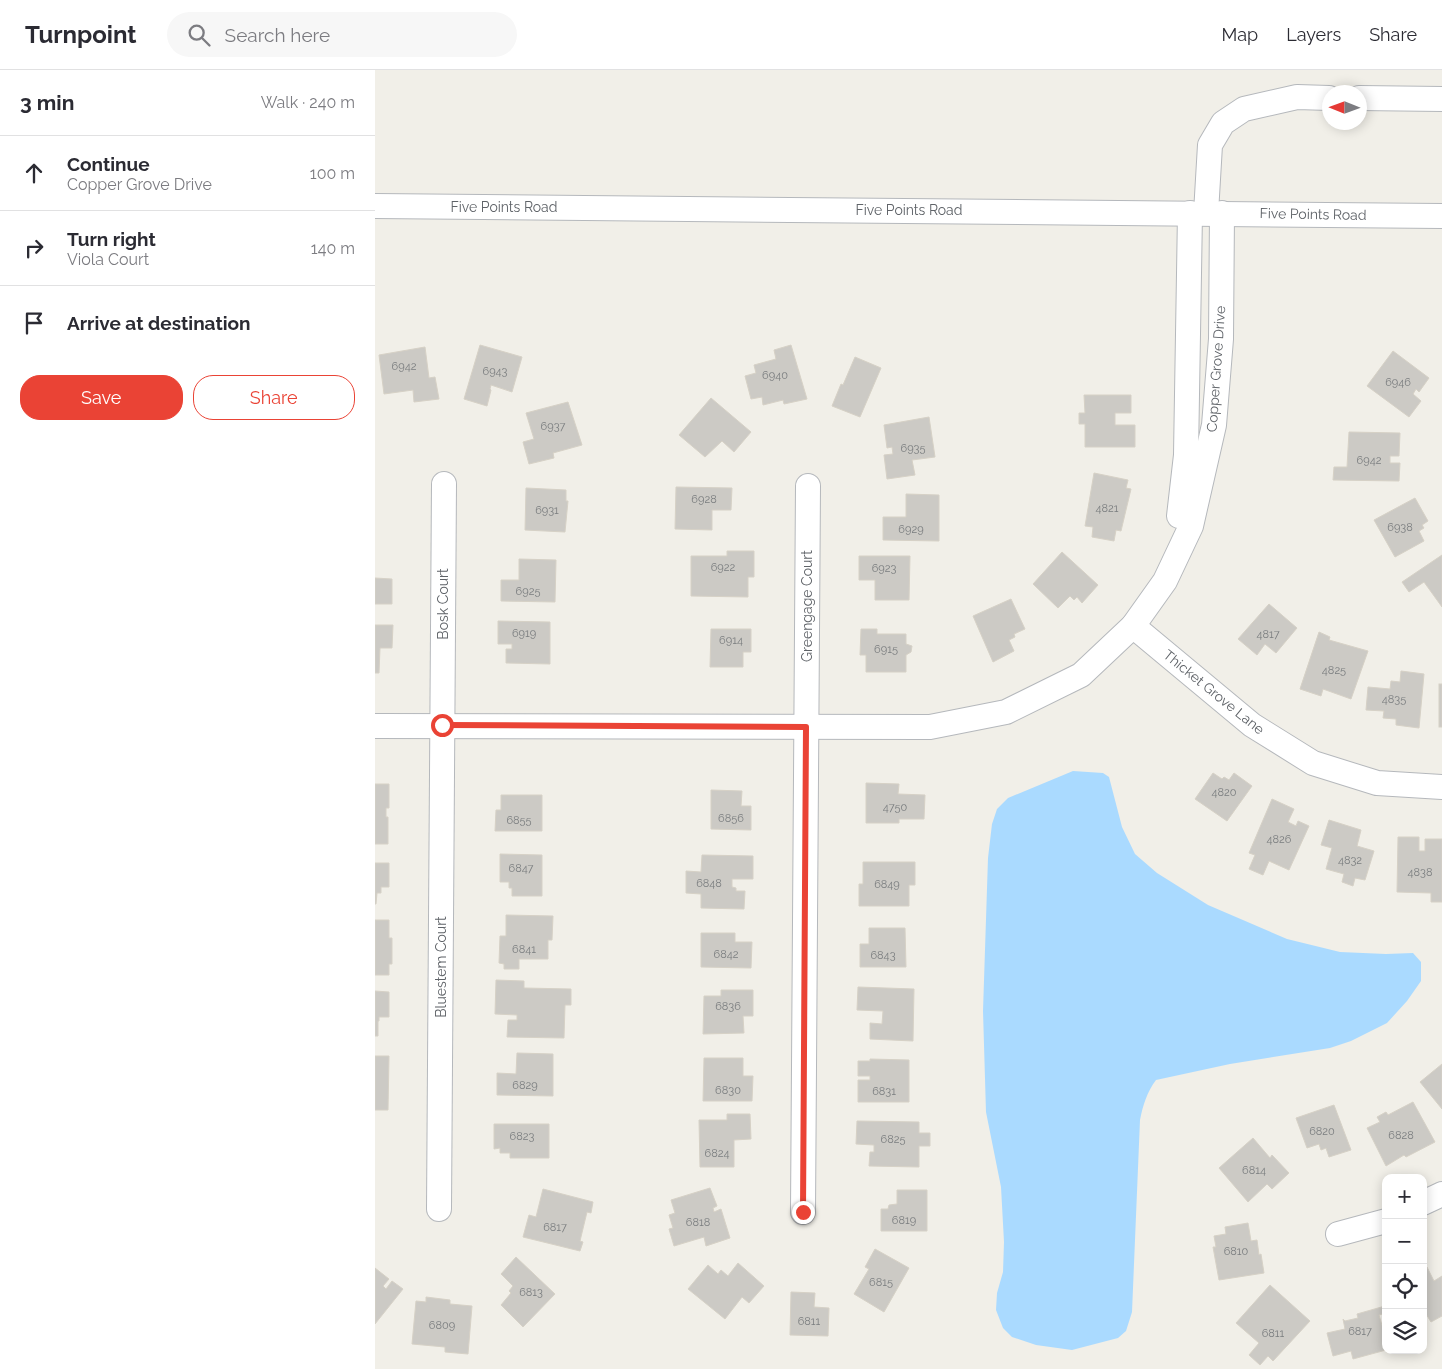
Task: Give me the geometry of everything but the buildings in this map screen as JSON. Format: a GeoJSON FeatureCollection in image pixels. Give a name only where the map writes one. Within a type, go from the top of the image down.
{"type":"FeatureCollection","features":[{"type":"Feature","properties":{"kind":"street"},"geometry":{"type":"LineString","coordinates":[[1206,213],[1210,145],[1223,123],[1244,109],[1297,97],[1322,98]]}},
{"type":"Feature","properties":{"kind":"street"},"geometry":{"type":"LineString","coordinates":[[1367,98],[1442,99]]}},
{"type":"Feature","properties":{"kind":"street","name":"Five Points Road"},"geometry":{"type":"LineString","coordinates":[[375,206],[1442,216]]}},
{"type":"Feature","properties":{"kind":"street","name":"Copper Grove Drive"},"geometry":{"type":"LineString","coordinates":[[1133,626],[1141,604],[1161,565],[1181,512],[1206,213]]}},
{"type":"Feature","properties":{"kind":"street","name":"Copper Grove Drive"},"geometry":{"type":"LineString","coordinates":[[375,726],[930,727],[1006,712],[1081,674],[1133,626],[1165,581],[1191,526],[1214,425],[1221,339],[1206,213]]}},
{"type":"Feature","properties":{"kind":"street","name":"Bosk Court"},"geometry":{"type":"LineString","coordinates":[[442,725],[444,484]]}},
{"type":"Feature","properties":{"kind":"street","name":"Greengage Court"},"geometry":{"type":"LineString","coordinates":[[803,1212],[807,486]]}},
{"type":"Feature","properties":{"kind":"street","name":"Thicket Grove Lane"},"geometry":{"type":"LineString","coordinates":[[1133,626],[1252,725],[1313,764],[1377,783],[1442,786]]}},
{"type":"Feature","properties":{"kind":"street","name":"Bluestem Court"},"geometry":{"type":"LineString","coordinates":[[439,1209],[442,725]]}},
{"type":"Feature","properties":{"kind":"street"},"geometry":{"type":"LineString","coordinates":[[1427,1201],[1442,1194]]}},
{"type":"Feature","properties":{"kind":"street"},"geometry":{"type":"LineString","coordinates":[[1338,1234],[1382,1221]]}},
{"type":"Feature","properties":{"kind":"water"},"geometry":{"type":"Polygon","coordinates":[[[1073,771],[1103,773],[1109,777],[1122,827],[1135,854],[1157,873],[1208,905],[1287,939],[1340,952],[1413,953],[1421,962],[1421,981],[1407,1001],[1387,1023],[1351,1041],[1330,1048],[1230,1064],[1156,1080],[1146,1099],[1140,1120],[1132,1312],[1126,1331],[1118,1338],[1072,1350],[1036,1345],[1012,1337],[1003,1328],[996,1310],[997,1293],[1003,1272],[1004,1242],[1001,1187],[986,1112],[983,1011],[988,858],[992,824],[997,809],[1008,798],[1073,771]]]}},
{"type":"Feature","properties":{"kind":"route"},"geometry":{"type":"LineString","coordinates":[[442,725],[806,727],[803,1212]]}}]}
